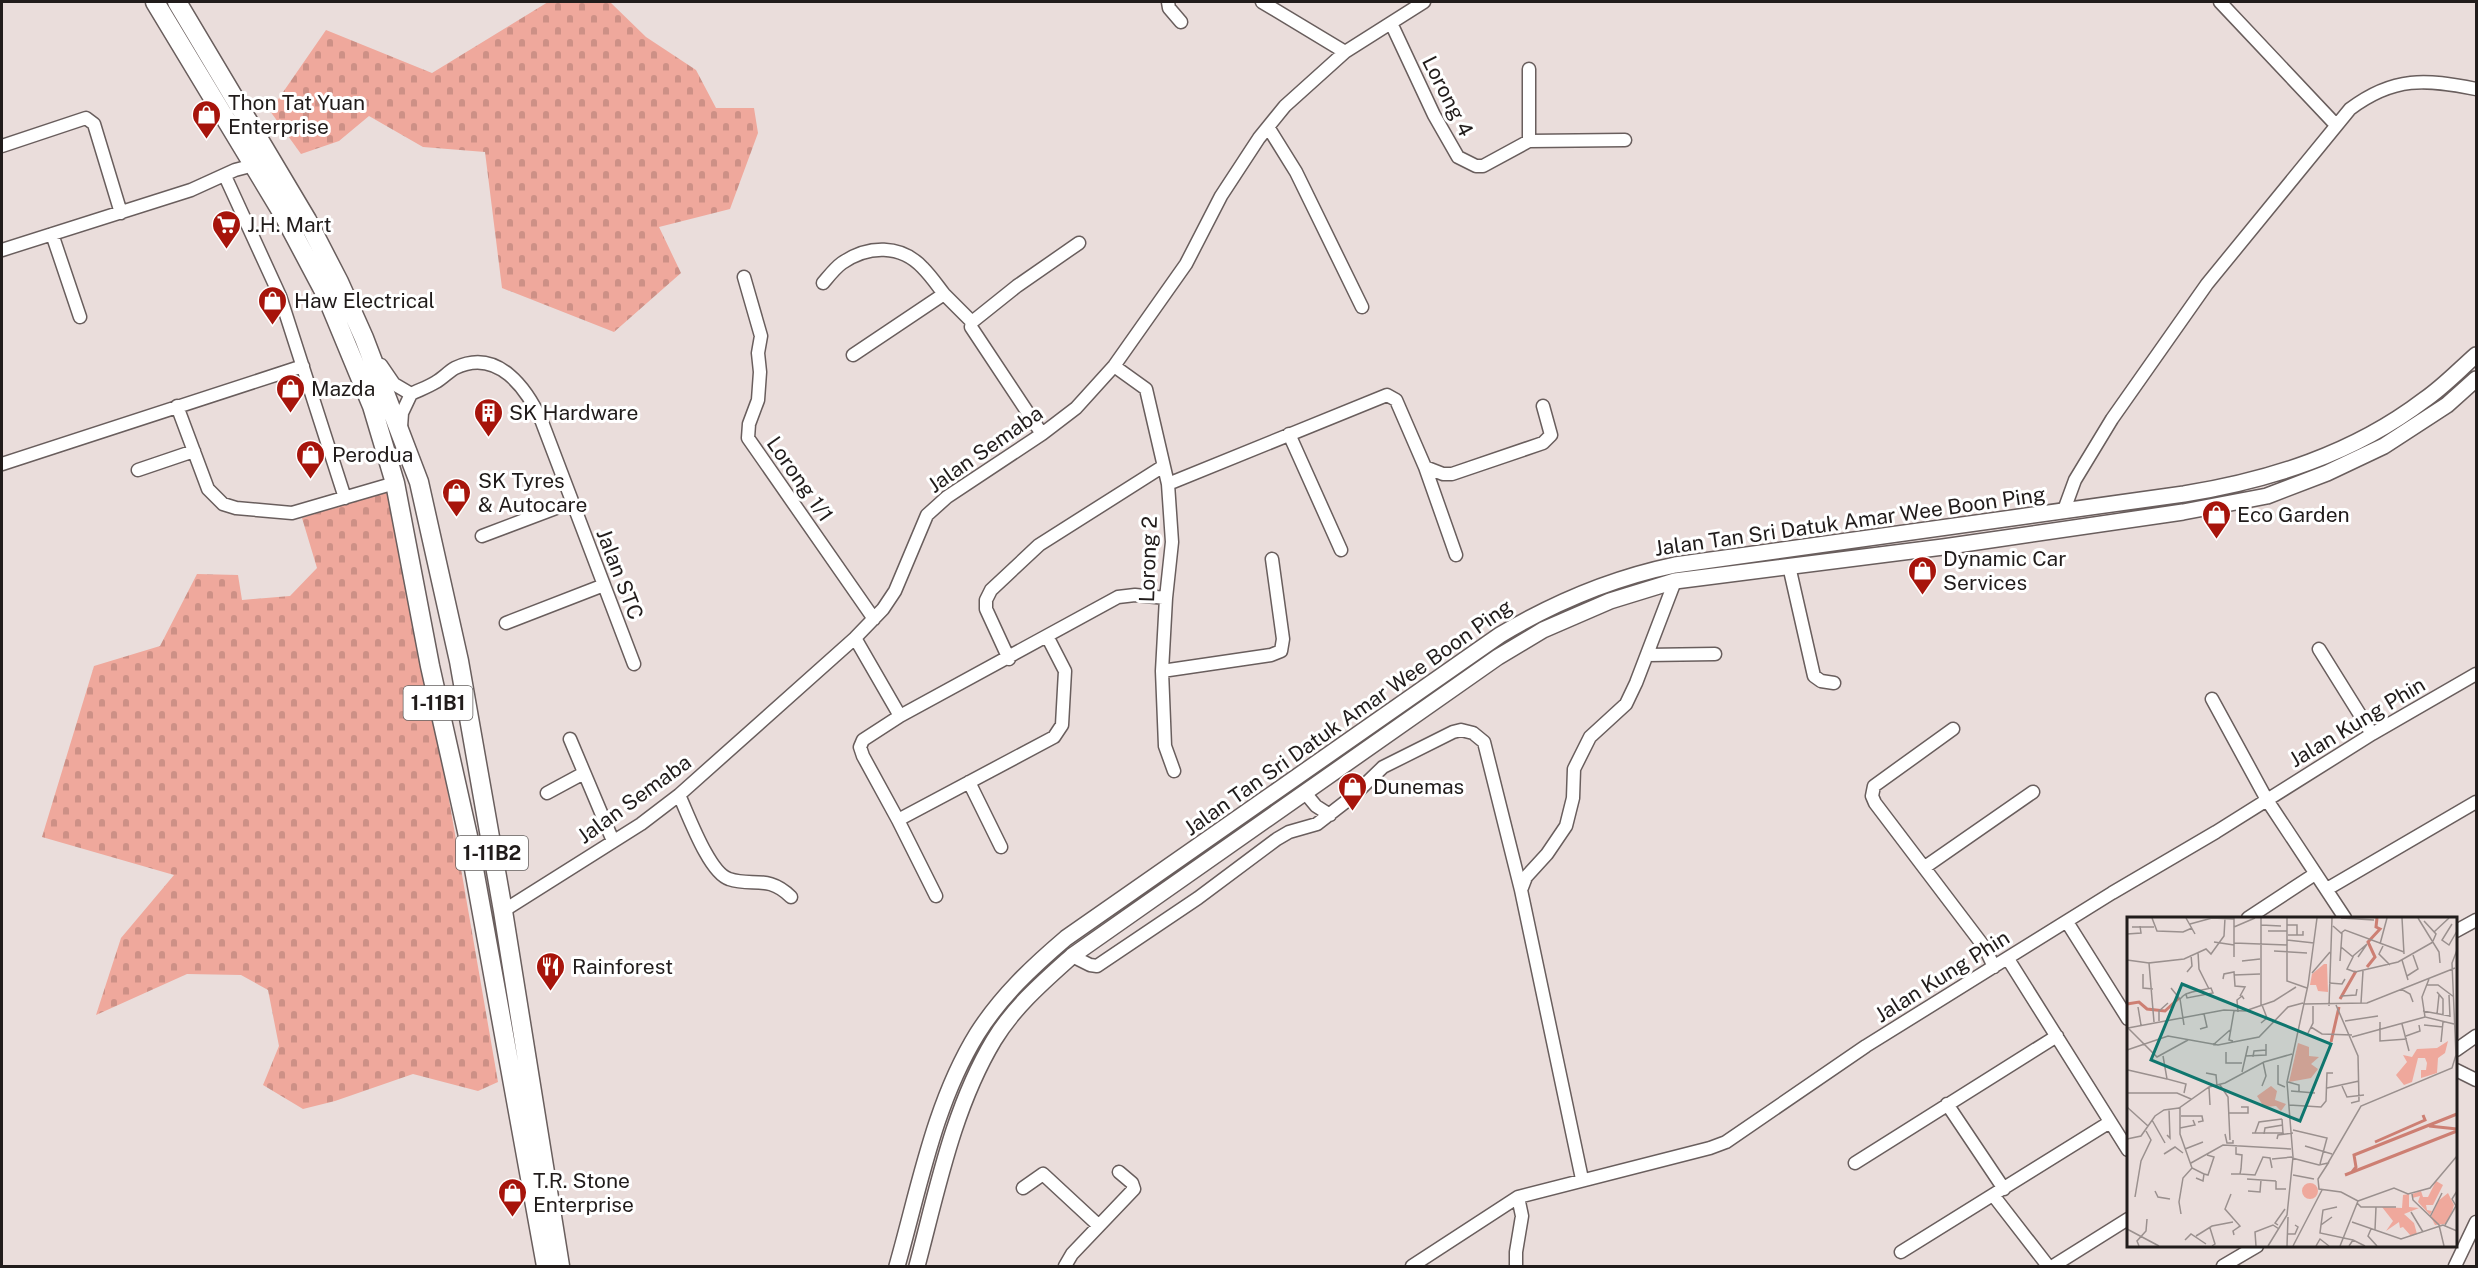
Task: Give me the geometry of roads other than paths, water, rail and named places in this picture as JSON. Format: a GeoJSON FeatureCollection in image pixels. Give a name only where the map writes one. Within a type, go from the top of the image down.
{"type":"FeatureCollection","features":[{"type":"Feature","properties":{"kind":"highway","name":"1-11B1"},"geometry":{"type":"LineString","coordinates":[[154,2],[254,165],[326,295],[366,390],[395,483],[430,666],[468,836],[546,1266]]}},
{"type":"Feature","properties":{"kind":"highway","name":"1-11B2"},"geometry":{"type":"LineString","coordinates":[[177,2],[307,220],[339,282],[364,338],[425,503],[459,661],[503,911],[560,1266]]}},
{"type":"Feature","properties":{"kind":"highway"},"geometry":{"type":"LineString","coordinates":[[430,666],[424,611],[427,602],[436,599],[442,608],[459,661]]}},
{"type":"Feature","properties":{"kind":"main road","name":"Jalan Tan Sri Datuk Amar Wee Boon Ping"},"geometry":{"type":"LineString","coordinates":[[897,1266],[939,1118],[949,1092],[976,1035],[1010,989],[1032,966],[1066,938],[1500,635],[1530,617],[1600,586],[1675,565],[2184,495],[2239,485],[2320,459],[2372,434],[2425,400],[2476,355]]}},
{"type":"Feature","properties":{"kind":"main road","name":"Jalan Tan Sri Datuk Amar Wee Boon Ping"},"geometry":{"type":"LineString","coordinates":[[917,1266],[950,1143],[972,1084],[994,1040],[1030,994],[1072,956],[1306,794],[1498,657],[1543,630],[1610,601],[1675,581],[1989,540],[2183,512],[2267,496],[2327,473],[2384,446],[2447,405],[2476,379]]}},
{"type":"Feature","properties":{"kind":"street"},"geometry":{"type":"LineString","coordinates":[[1168,2],[1169,8],[1181,22]]}},
{"type":"Feature","properties":{"kind":"street"},"geometry":{"type":"LineString","coordinates":[[1262,2],[1345,52]]}},
{"type":"Feature","properties":{"kind":"street","name":"Jalan Semaba"},"geometry":{"type":"LineString","coordinates":[[503,911],[613,841],[679,795],[855,638],[874,619],[895,591],[927,515],[947,497],[1042,434],[1076,408],[1114,366],[1186,264],[1221,196],[1268,127],[1286,106],[1345,52],[1424,2]]}},
{"type":"Feature","properties":{"kind":"street"},"geometry":{"type":"LineString","coordinates":[[2220,2],[2336,125]]}},
{"type":"Feature","properties":{"kind":"street","name":"Lorong 4"},"geometry":{"type":"LineString","coordinates":[[1391,23],[1434,115],[1458,157],[1476,166],[1483,166],[1529,141],[1625,140]]}},
{"type":"Feature","properties":{"kind":"street"},"geometry":{"type":"LineString","coordinates":[[1529,69],[1529,141]]}},
{"type":"Feature","properties":{"kind":"street"},"geometry":{"type":"LineString","coordinates":[[2064,510],[2075,480],[2124,401],[2207,284],[2336,125],[2365,98],[2398,85],[2436,81],[2476,89]]}},
{"type":"Feature","properties":{"kind":"street"},"geometry":{"type":"LineString","coordinates":[[2,146],[86,118],[94,124],[121,213]]}},
{"type":"Feature","properties":{"kind":"street"},"geometry":{"type":"LineString","coordinates":[[1268,127],[1296,172],[1362,307]]}},
{"type":"Feature","properties":{"kind":"street"},"geometry":{"type":"LineString","coordinates":[[243,147],[230,173],[280,296],[345,498]]}},
{"type":"Feature","properties":{"kind":"street"},"geometry":{"type":"LineString","coordinates":[[2,250],[191,190],[254,165]]}},
{"type":"Feature","properties":{"kind":"street"},"geometry":{"type":"LineString","coordinates":[[52,234],[80,317]]}},
{"type":"Feature","properties":{"kind":"street"},"geometry":{"type":"LineString","coordinates":[[1042,434],[971,327],[972,322],[1017,286],[1079,243]]}},
{"type":"Feature","properties":{"kind":"street"},"geometry":{"type":"LineString","coordinates":[[823,283],[841,264],[858,253],[890,249],[904,253],[922,267],[944,294],[972,322]]}},
{"type":"Feature","properties":{"kind":"street","name":"Lorong 1/1"},"geometry":{"type":"LineString","coordinates":[[744,277],[761,336],[758,353],[760,372],[758,400],[749,424],[748,438],[874,619]]}},
{"type":"Feature","properties":{"kind":"street"},"geometry":{"type":"LineString","coordinates":[[853,355],[944,294]]}},
{"type":"Feature","properties":{"kind":"street"},"geometry":{"type":"LineString","coordinates":[[364,338],[394,384],[411,394],[402,413],[401,425],[405,444]]}},
{"type":"Feature","properties":{"kind":"street","name":"Jalan STC"},"geometry":{"type":"LineString","coordinates":[[411,394],[465,364],[482,363],[501,369],[519,384],[532,400],[634,664]]}},
{"type":"Feature","properties":{"kind":"street"},"geometry":{"type":"LineString","coordinates":[[2,464],[303,366]]}},
{"type":"Feature","properties":{"kind":"street","name":"Lorong 2"},"geometry":{"type":"LineString","coordinates":[[1114,366],[1141,383],[1146,389],[1167,484],[1173,542],[1166,598],[1162,671],[1165,746],[1174,771]]}},
{"type":"Feature","properties":{"kind":"street"},"geometry":{"type":"LineString","coordinates":[[1167,484],[1387,395],[1392,396],[1396,400],[1425,467],[1456,555]]}},
{"type":"Feature","properties":{"kind":"street"},"geometry":{"type":"LineString","coordinates":[[177,406],[208,489],[223,504],[292,513],[395,483]]}},
{"type":"Feature","properties":{"kind":"street"},"geometry":{"type":"LineString","coordinates":[[1425,467],[1443,474],[1452,474],[1543,443],[1551,435],[1543,406]]}},
{"type":"Feature","properties":{"kind":"street"},"geometry":{"type":"LineString","coordinates":[[1289,434],[1341,550]]}},
{"type":"Feature","properties":{"kind":"street"},"geometry":{"type":"LineString","coordinates":[[138,470],[194,451]]}},
{"type":"Feature","properties":{"kind":"street"},"geometry":{"type":"LineString","coordinates":[[1009,659],[986,609],[986,600],[992,590],[1039,545],[1162,467]]}},
{"type":"Feature","properties":{"kind":"street"},"geometry":{"type":"LineString","coordinates":[[482,536],[572,502]]}},
{"type":"Feature","properties":{"kind":"street"},"geometry":{"type":"LineString","coordinates":[[1162,671],[1271,655],[1281,651],[1283,639],[1272,559]]}},
{"type":"Feature","properties":{"kind":"street"},"geometry":{"type":"LineString","coordinates":[[1788,566],[1814,676],[1821,681],[1834,683]]}},
{"type":"Feature","properties":{"kind":"street"},"geometry":{"type":"LineString","coordinates":[[1521,890],[1526,877],[1547,854],[1566,826],[1573,798],[1574,769],[1590,737],[1626,704],[1675,581]]}},
{"type":"Feature","properties":{"kind":"street"},"geometry":{"type":"LineString","coordinates":[[506,623],[604,585]]}},
{"type":"Feature","properties":{"kind":"street"},"geometry":{"type":"LineString","coordinates":[[936,896],[863,756],[860,747],[862,740],[900,716],[1009,659],[1118,597],[1135,595],[1166,598]]}},
{"type":"Feature","properties":{"kind":"street"},"geometry":{"type":"LineString","coordinates":[[898,820],[1054,737],[1059,732],[1062,725],[1065,671],[1047,636]]}},
{"type":"Feature","properties":{"kind":"street"},"geometry":{"type":"LineString","coordinates":[[855,638],[900,716]]}},
{"type":"Feature","properties":{"kind":"street"},"geometry":{"type":"LineString","coordinates":[[2319,649],[2372,734]]}},
{"type":"Feature","properties":{"kind":"street"},"geometry":{"type":"LineString","coordinates":[[1647,655],[1715,654]]}},
{"type":"Feature","properties":{"kind":"street","name":"Jalan Kung Phin"},"geometry":{"type":"LineString","coordinates":[[1412,1266],[1518,1197],[1582,1179],[1658,1162],[1726,1142],[1857,1052],[2372,734],[2476,675]]}},
{"type":"Feature","properties":{"kind":"street"},"geometry":{"type":"LineString","coordinates":[[2212,699],[2267,800],[2344,917]]}},
{"type":"Feature","properties":{"kind":"street"},"geometry":{"type":"LineString","coordinates":[[1953,729],[1874,786],[1872,796],[1985,948],[1994,967]]}},
{"type":"Feature","properties":{"kind":"street"},"geometry":{"type":"LineString","coordinates":[[1072,956],[1097,966],[1198,898],[1277,839],[1290,832],[1317,824],[1330,815],[1383,767],[1453,732],[1461,730],[1473,734],[1484,742],[1521,890],[1582,1179]]}},
{"type":"Feature","properties":{"kind":"street"},"geometry":{"type":"LineString","coordinates":[[570,739],[613,841]]}},
{"type":"Feature","properties":{"kind":"street"},"geometry":{"type":"LineString","coordinates":[[547,793],[584,773]]}},
{"type":"Feature","properties":{"kind":"street"},"geometry":{"type":"LineString","coordinates":[[969,782],[1001,848]]}},
{"type":"Feature","properties":{"kind":"street"},"geometry":{"type":"LineString","coordinates":[[1924,867],[2033,792]]}},
{"type":"Feature","properties":{"kind":"street"},"geometry":{"type":"LineString","coordinates":[[1306,794],[1316,806],[1330,815]]}},
{"type":"Feature","properties":{"kind":"street"},"geometry":{"type":"LineString","coordinates":[[679,795],[717,871],[728,879],[764,881],[791,897]]}},
{"type":"Feature","properties":{"kind":"street"},"geometry":{"type":"LineString","coordinates":[[2327,889],[2476,802]]}},
{"type":"Feature","properties":{"kind":"street"},"geometry":{"type":"LineString","coordinates":[[2250,917],[2316,874]]}},
{"type":"Feature","properties":{"kind":"street"},"geometry":{"type":"LineString","coordinates":[[2457,930],[2476,920]]}},
{"type":"Feature","properties":{"kind":"street"},"geometry":{"type":"LineString","coordinates":[[2067,922],[2127,1017]]}},
{"type":"Feature","properties":{"kind":"street"},"geometry":{"type":"LineString","coordinates":[[2008,959],[2127,1148]]}},
{"type":"Feature","properties":{"kind":"street"},"geometry":{"type":"LineString","coordinates":[[1855,1163],[2057,1036]]}},
{"type":"Feature","properties":{"kind":"street"},"geometry":{"type":"LineString","coordinates":[[2457,1049],[2476,1036]]}},
{"type":"Feature","properties":{"kind":"street"},"geometry":{"type":"LineString","coordinates":[[2457,1071],[2476,1080]]}},
{"type":"Feature","properties":{"kind":"street"},"geometry":{"type":"LineString","coordinates":[[1947,1104],[1999,1192],[2050,1266],[2127,1220]]}},
{"type":"Feature","properties":{"kind":"street"},"geometry":{"type":"LineString","coordinates":[[1901,1252],[2110,1122]]}},
{"type":"Feature","properties":{"kind":"street"},"geometry":{"type":"LineString","coordinates":[[1065,1266],[1072,1254],[1134,1189],[1132,1183],[1119,1172]]}},
{"type":"Feature","properties":{"kind":"street"},"geometry":{"type":"LineString","coordinates":[[1023,1188],[1043,1174],[1098,1226]]}},
{"type":"Feature","properties":{"kind":"street"},"geometry":{"type":"LineString","coordinates":[[1516,1266],[1522,1216],[1518,1197]]}},
{"type":"Feature","properties":{"kind":"street"},"geometry":{"type":"LineString","coordinates":[[2455,1266],[2460,1246],[2476,1222]]}},
{"type":"Feature","properties":{"kind":"street"},"geometry":{"type":"LineString","coordinates":[[2223,1266],[2254,1247]]}},
{"type":"Feature","properties":{"kind":"place","name":"Thon Tat Yuan Enterprise"},"geometry":{"type":"Point","coordinates":[207,140]}},
{"type":"Feature","properties":{"kind":"place","name":"J.H. Mart"},"geometry":{"type":"Point","coordinates":[226,250]}},
{"type":"Feature","properties":{"kind":"place","name":"Haw Electrical"},"geometry":{"type":"Point","coordinates":[273,326]}},
{"type":"Feature","properties":{"kind":"place","name":"Mazda"},"geometry":{"type":"Point","coordinates":[290,414]}},
{"type":"Feature","properties":{"kind":"place","name":"SK Hardware"},"geometry":{"type":"Point","coordinates":[488,438]}},
{"type":"Feature","properties":{"kind":"place","name":"Perodua"},"geometry":{"type":"Point","coordinates":[311,480]}},
{"type":"Feature","properties":{"kind":"place","name":"SK Tyres & Autocare"},"geometry":{"type":"Point","coordinates":[457,518]}},
{"type":"Feature","properties":{"kind":"place","name":"Eco Garden"},"geometry":{"type":"Point","coordinates":[2216,540]}},
{"type":"Feature","properties":{"kind":"place","name":"Dynamic Car Services"},"geometry":{"type":"Point","coordinates":[1922,596]}},
{"type":"Feature","properties":{"kind":"place","name":"Dunemas"},"geometry":{"type":"Point","coordinates":[1352,812]}},
{"type":"Feature","properties":{"kind":"place","name":"Rainforest"},"geometry":{"type":"Point","coordinates":[551,992]}},
{"type":"Feature","properties":{"kind":"place","name":"T.R. Stone Enterprise"},"geometry":{"type":"Point","coordinates":[512,1218]}}]}
